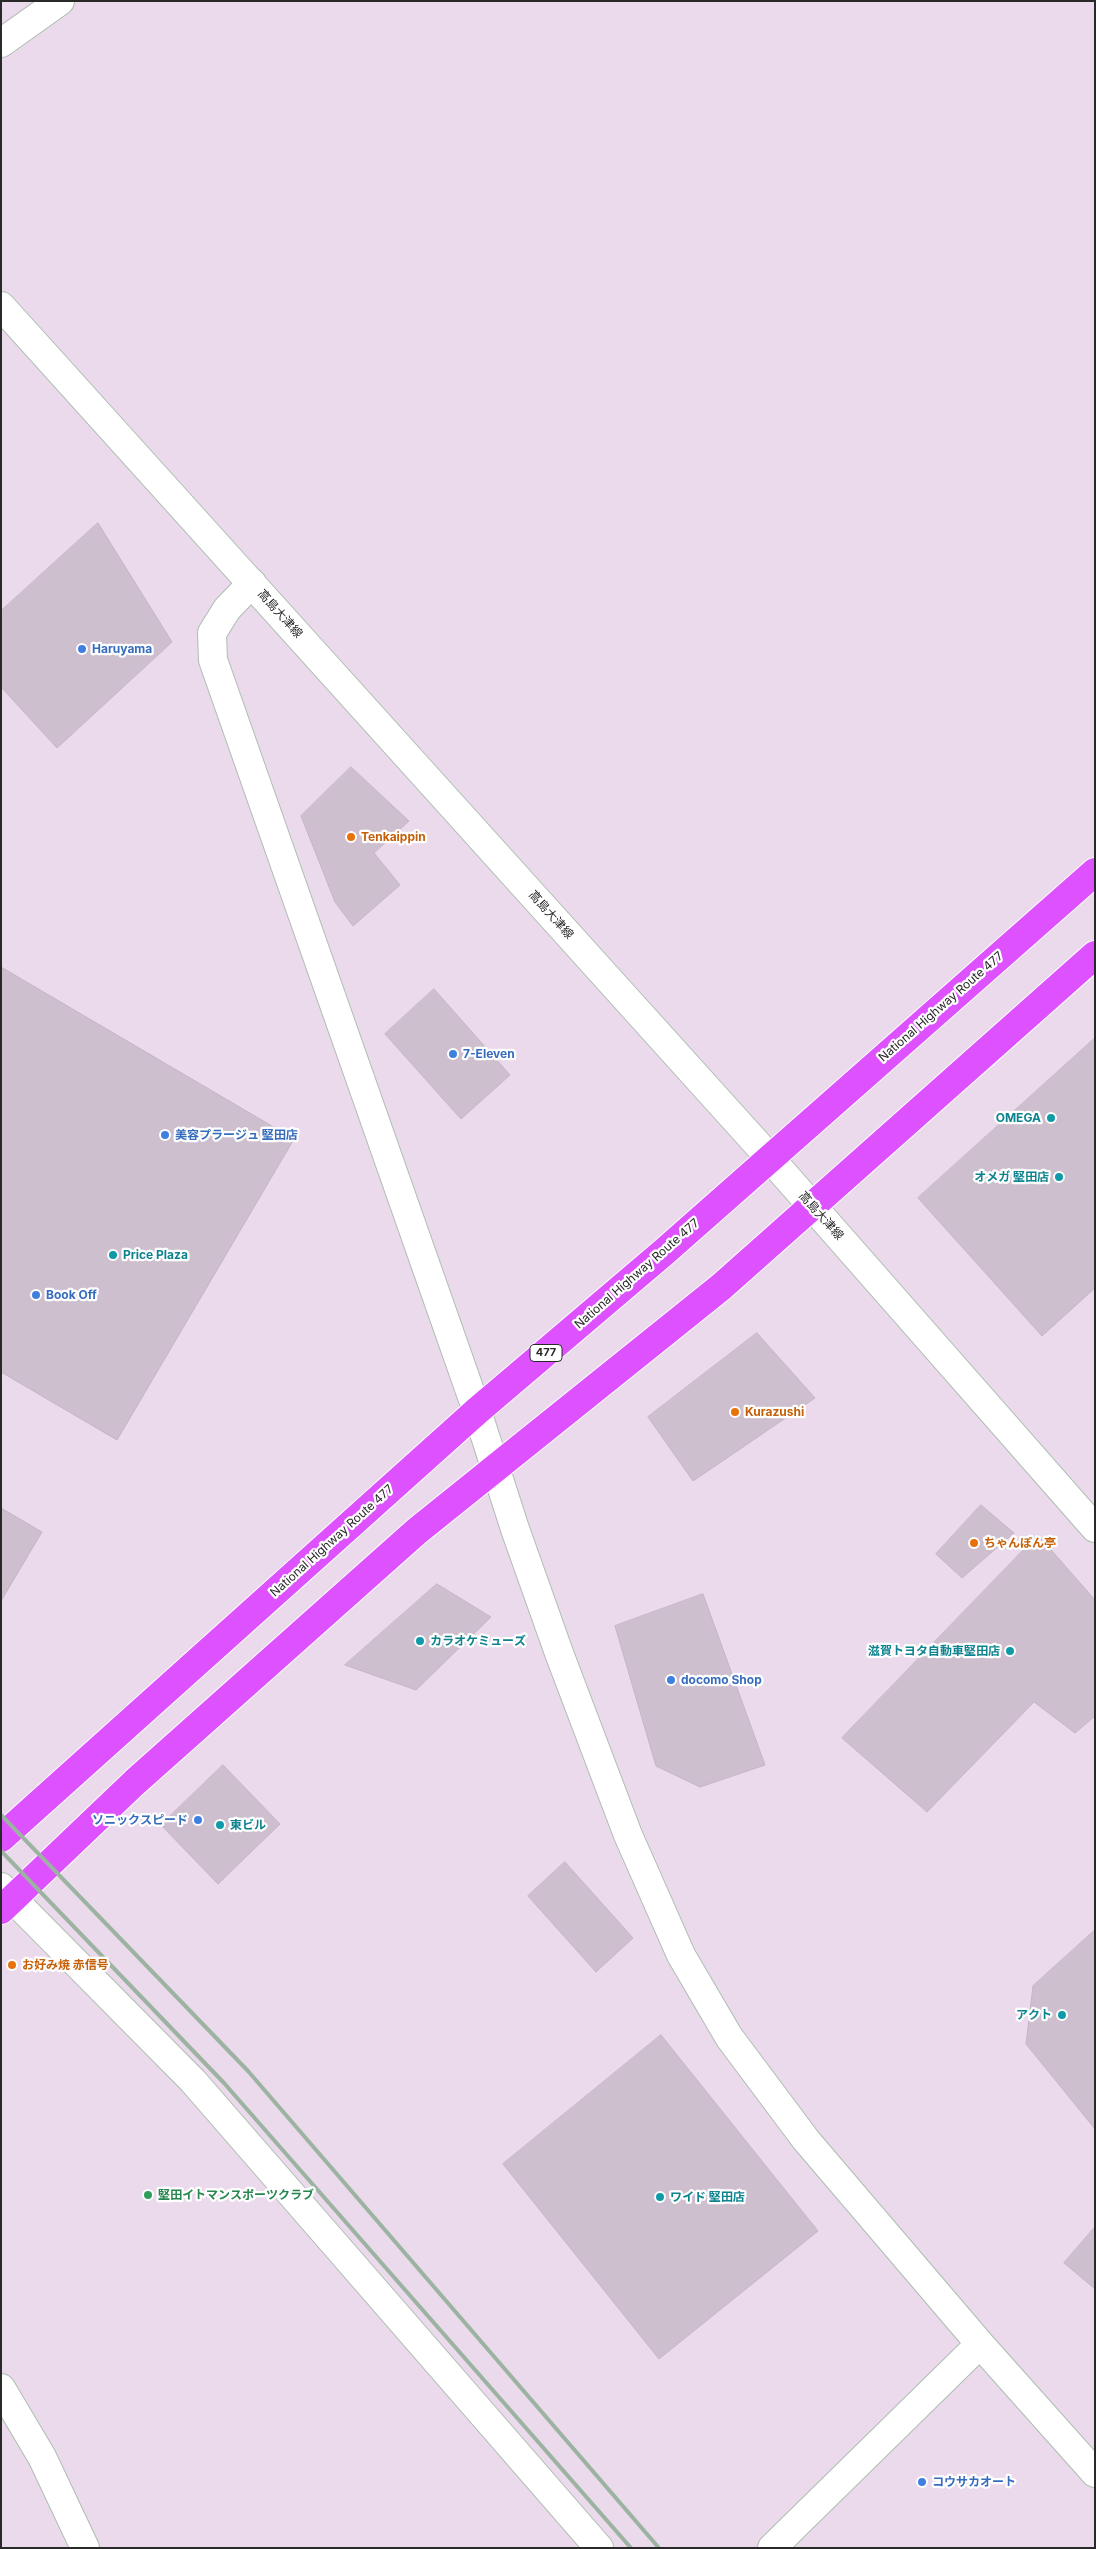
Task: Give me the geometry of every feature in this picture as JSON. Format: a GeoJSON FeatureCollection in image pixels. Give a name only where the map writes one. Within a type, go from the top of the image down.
{"type":"FeatureCollection","features":[{"type":"Feature","properties":{"kind":"highway","name":"National Highway Route 477"},"geometry":{"type":"LineString","coordinates":[[1,1838],[477,1411],[664,1252],[1095,872]]}},
{"type":"Feature","properties":{"kind":"highway"},"geometry":{"type":"LineString","coordinates":[[5,1898],[417,1531],[721,1287],[1095,955]]}},
{"type":"Feature","properties":{"kind":"street"},"geometry":{"type":"LineString","coordinates":[[1,43],[60,1]]}},
{"type":"Feature","properties":{"kind":"street","name":"高島大津線"},"geometry":{"type":"LineString","coordinates":[[1,306],[812,1206],[1095,1528]]}},
{"type":"Feature","properties":{"kind":"street"},"geometry":{"type":"LineString","coordinates":[[252,583],[227,609],[212,633],[213,660],[477,1411],[553,1636],[624,1826],[681,1955],[729,2037],[806,2140],[980,2344],[1095,2473]]}},
{"type":"Feature","properties":{"kind":"street"},"geometry":{"type":"LineString","coordinates":[[5,1898],[193,2081],[599,2548]]}},
{"type":"Feature","properties":{"kind":"street"},"geometry":{"type":"LineString","coordinates":[[772,2548],[980,2344]]}},
{"type":"Feature","properties":{"kind":"street"},"geometry":{"type":"LineString","coordinates":[[1,2388],[42,2457],[86,2548]]}},
{"type":"Feature","properties":{"kind":"building"},"geometry":{"type":"Polygon","coordinates":[[[98,523],[172,642],[57,748],[1,687],[1,611],[98,523]]]}},
{"type":"Feature","properties":{"kind":"building","name":"Tenkaippin"},"geometry":{"type":"Polygon","coordinates":[[[351,767],[409,821],[374,853],[400,885],[353,926],[335,902],[301,816],[351,767]]]}},
{"type":"Feature","properties":{"kind":"building","name":"Price Plaza"},"geometry":{"type":"Polygon","coordinates":[[[1,967],[294,1139],[117,1440],[1,1372],[1,967]]]}},
{"type":"Feature","properties":{"kind":"building"},"geometry":{"type":"Polygon","coordinates":[[[434,989],[510,1075],[461,1119],[385,1034],[434,989]]]}},
{"type":"Feature","properties":{"kind":"building","name":"OMEGA"},"geometry":{"type":"Polygon","coordinates":[[[1095,1038],[1095,1288],[1042,1336],[918,1198],[1095,1038]]]}},
{"type":"Feature","properties":{"kind":"building"},"geometry":{"type":"Polygon","coordinates":[[[757,1333],[815,1398],[693,1481],[648,1417],[757,1333]]]}},
{"type":"Feature","properties":{"kind":"building","name":"ちゃんぽん亭"},"geometry":{"type":"Polygon","coordinates":[[[981,1505],[1014,1533],[962,1578],[936,1554],[981,1505]]]}},
{"type":"Feature","properties":{"kind":"building"},"geometry":{"type":"Polygon","coordinates":[[[1,1508],[42,1532],[1,1601],[1,1508]]]}},
{"type":"Feature","properties":{"kind":"building","name":"滋賀トヨタ自動車堅田店"},"geometry":{"type":"Polygon","coordinates":[[[1038,1535],[1095,1600],[1095,1716],[1075,1733],[1034,1702],[927,1812],[842,1738],[1038,1535]]]}},
{"type":"Feature","properties":{"kind":"building","name":"カラオケミューズ"},"geometry":{"type":"Polygon","coordinates":[[[437,1584],[491,1617],[416,1690],[345,1665],[437,1584]]]}},
{"type":"Feature","properties":{"kind":"building"},"geometry":{"type":"Polygon","coordinates":[[[703,1594],[765,1765],[700,1787],[656,1766],[615,1626],[703,1594]]]}},
{"type":"Feature","properties":{"kind":"building","name":"東ビル"},"geometry":{"type":"Polygon","coordinates":[[[223,1765],[280,1824],[218,1884],[161,1825],[223,1765]]]}},
{"type":"Feature","properties":{"kind":"building"},"geometry":{"type":"Polygon","coordinates":[[[565,1862],[633,1938],[596,1972],[528,1896],[565,1862]]]}},
{"type":"Feature","properties":{"kind":"building","name":"アクト"},"geometry":{"type":"Polygon","coordinates":[[[1095,1930],[1095,2129],[1026,2044],[1033,1986],[1095,1930]]]}},
{"type":"Feature","properties":{"kind":"building","name":"ワイド 堅田店"},"geometry":{"type":"Polygon","coordinates":[[[661,2035],[818,2231],[659,2359],[503,2164],[661,2035]]]}},
{"type":"Feature","properties":{"kind":"building"},"geometry":{"type":"Polygon","coordinates":[[[1095,2227],[1095,2289],[1064,2263],[1095,2227]]]}},
{"type":"Feature","properties":{"kind":"railway"},"geometry":{"type":"LineString","coordinates":[[1,1815],[248,2071],[659,2548]]}},
{"type":"Feature","properties":{"kind":"railway"},"geometry":{"type":"LineString","coordinates":[[1,1851],[224,2083],[631,2548]]}},
{"type":"Feature","properties":{"kind":"place","name":"Haruyama"},"geometry":{"type":"Point","coordinates":[82,649]}},
{"type":"Feature","properties":{"kind":"place","name":"Tenkaippin"},"geometry":{"type":"Point","coordinates":[351,837]}},
{"type":"Feature","properties":{"kind":"place","name":"7-Eleven"},"geometry":{"type":"Point","coordinates":[453,1054]}},
{"type":"Feature","properties":{"kind":"place","name":"OMEGA"},"geometry":{"type":"Point","coordinates":[1051,1118]}},
{"type":"Feature","properties":{"kind":"place","name":"美容プラージュ 堅田店"},"geometry":{"type":"Point","coordinates":[165,1135]}},
{"type":"Feature","properties":{"kind":"place","name":"オメガ 堅田店"},"geometry":{"type":"Point","coordinates":[1059,1177]}},
{"type":"Feature","properties":{"kind":"place","name":"Price Plaza"},"geometry":{"type":"Point","coordinates":[113,1255]}},
{"type":"Feature","properties":{"kind":"place","name":"Book Off"},"geometry":{"type":"Point","coordinates":[36,1295]}},
{"type":"Feature","properties":{"kind":"place","name":"Kurazushi"},"geometry":{"type":"Point","coordinates":[735,1412]}},
{"type":"Feature","properties":{"kind":"place","name":"ちゃんぽん亭"},"geometry":{"type":"Point","coordinates":[974,1543]}},
{"type":"Feature","properties":{"kind":"place","name":"カラオケミューズ"},"geometry":{"type":"Point","coordinates":[420,1641]}},
{"type":"Feature","properties":{"kind":"place","name":"滋賀トヨタ自動車堅田店"},"geometry":{"type":"Point","coordinates":[1010,1651]}},
{"type":"Feature","properties":{"kind":"place","name":"docomo Shop"},"geometry":{"type":"Point","coordinates":[671,1680]}},
{"type":"Feature","properties":{"kind":"place","name":"ソニックスピード"},"geometry":{"type":"Point","coordinates":[198,1820]}},
{"type":"Feature","properties":{"kind":"place","name":"東ビル"},"geometry":{"type":"Point","coordinates":[220,1825]}},
{"type":"Feature","properties":{"kind":"place","name":"お好み焼 赤信号"},"geometry":{"type":"Point","coordinates":[12,1965]}},
{"type":"Feature","properties":{"kind":"place","name":"アクト"},"geometry":{"type":"Point","coordinates":[1062,2015]}},
{"type":"Feature","properties":{"kind":"place","name":"堅田イトマンスポーツクラブ"},"geometry":{"type":"Point","coordinates":[148,2195]}},
{"type":"Feature","properties":{"kind":"place","name":"ワイド 堅田店"},"geometry":{"type":"Point","coordinates":[660,2197]}},
{"type":"Feature","properties":{"kind":"place","name":"コウサカオート"},"geometry":{"type":"Point","coordinates":[922,2482]}}]}
